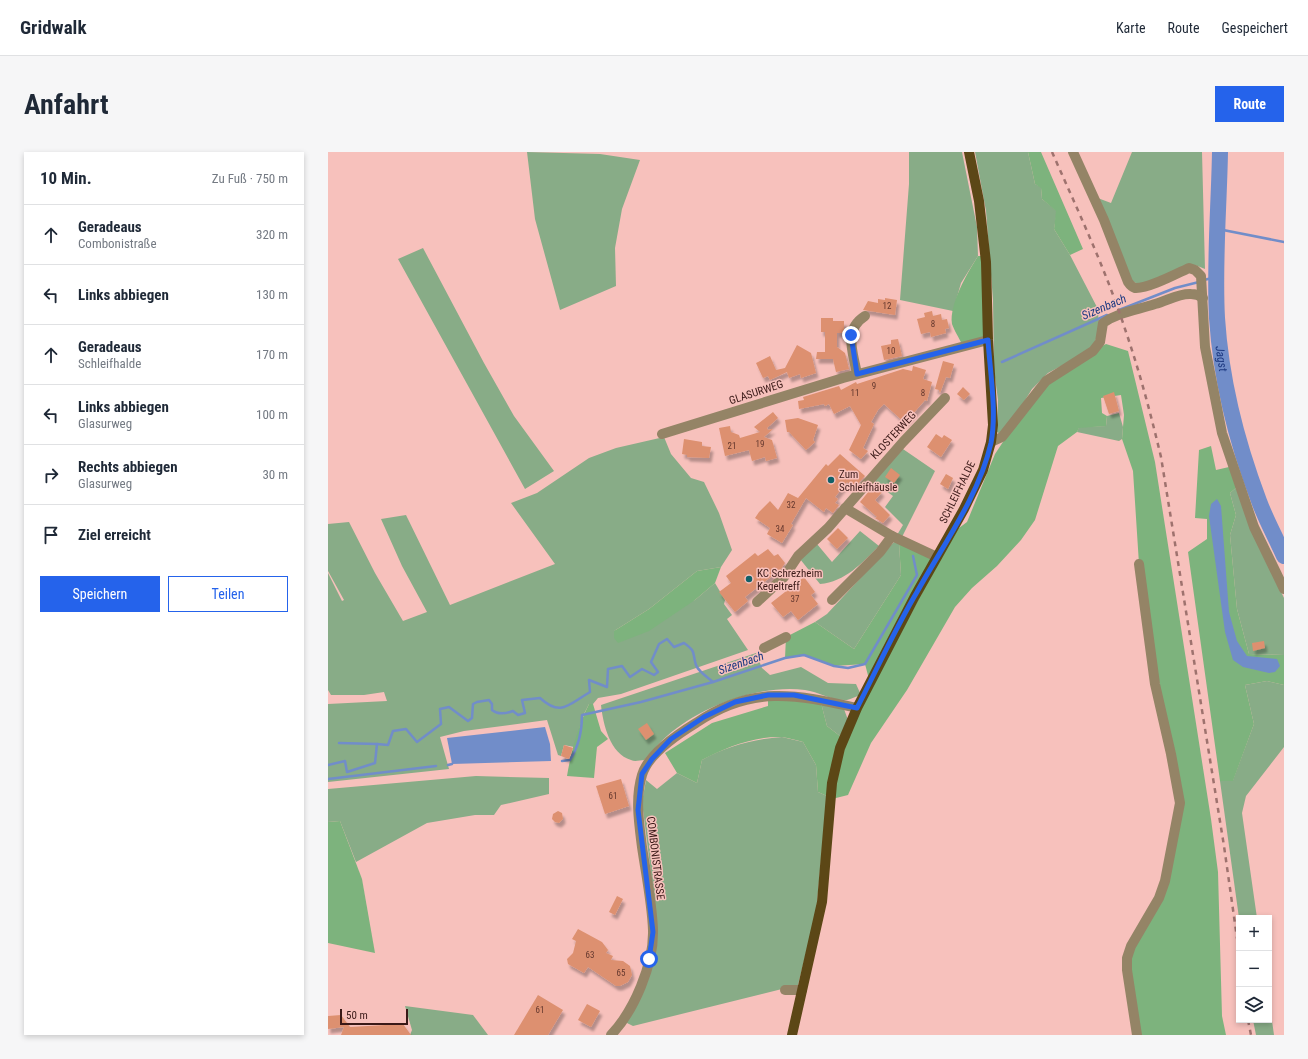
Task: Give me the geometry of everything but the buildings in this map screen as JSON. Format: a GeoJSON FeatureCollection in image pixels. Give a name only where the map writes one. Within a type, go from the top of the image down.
{"type":"FeatureCollection","features":[{"type":"Feature","properties":{"kind":"main road","name":"SCHLEIFHALDE"},"geometry":{"type":"LineString","coordinates":[[792,1035],[822,902],[832,782],[840,748],[857,708],[914,596],[964,509],[983,470],[991,442],[993,425],[988,340],[986,262],[979,201],[969,152]]}},
{"type":"Feature","properties":{"kind":"street"},"geometry":{"type":"LineString","coordinates":[[1073,152],[1104,220],[1128,282],[1132,286],[1136,288],[1150,284],[1189,268],[1200,272],[1202,282],[1205,347],[1222,433],[1254,527],[1284,589]]}},
{"type":"Feature","properties":{"kind":"street"},"geometry":{"type":"LineString","coordinates":[[991,442],[1002,437],[1046,381],[1093,351],[1100,342],[1103,323],[1109,318],[1184,295],[1197,294],[1203,298]]}},
{"type":"Feature","properties":{"kind":"street"},"geometry":{"type":"LineString","coordinates":[[857,374],[851,335],[856,322],[865,316]]}},
{"type":"Feature","properties":{"kind":"street","name":"GLASURWEG"},"geometry":{"type":"LineString","coordinates":[[662,434],[783,395],[988,340]]}},
{"type":"Feature","properties":{"kind":"street","name":"KLOSTERWEG"},"geometry":{"type":"LineString","coordinates":[[757,602],[784,577],[793,563],[828,528],[945,398]]}},
{"type":"Feature","properties":{"kind":"street"},"geometry":{"type":"LineString","coordinates":[[845,508],[892,536],[937,557]]}},
{"type":"Feature","properties":{"kind":"street"},"geometry":{"type":"LineString","coordinates":[[832,600],[880,552],[892,536]]}},
{"type":"Feature","properties":{"kind":"street"},"geometry":{"type":"LineString","coordinates":[[1137,1035],[1127,970],[1127,958],[1131,946],[1151,914],[1161,892],[1176,832],[1180,803],[1171,754],[1155,684],[1140,564]]}},
{"type":"Feature","properties":{"kind":"street"},"geometry":{"type":"LineString","coordinates":[[764,648],[786,638]]}},
{"type":"Feature","properties":{"kind":"street","name":"COMBONISTRASSE"},"geometry":{"type":"LineString","coordinates":[[611,1035],[620,1026],[635,1000],[649,959],[653,932],[638,810],[642,774],[652,759],[671,739],[697,722],[735,702],[768,695],[794,695],[857,708]]}},
{"type":"Feature","properties":{"kind":"street"},"geometry":{"type":"LineString","coordinates":[[785,990],[802,990]]}},
{"type":"Feature","properties":{"kind":"green space"},"geometry":{"type":"Polygon","coordinates":[[[527,152],[600,154],[640,160],[622,209],[615,248],[616,286],[560,310],[535,219],[527,152]]]}},
{"type":"Feature","properties":{"kind":"green space"},"geometry":{"type":"Polygon","coordinates":[[[909,152],[962,152],[977,227],[978,256],[961,283],[953,311],[900,300],[909,184],[909,152]]]}},
{"type":"Feature","properties":{"kind":"green space"},"geometry":{"type":"Polygon","coordinates":[[[975,152],[1028,152],[1035,184],[1041,187],[1042,199],[1057,211],[1054,229],[1070,255],[1099,311],[1098,319],[1101,321],[1093,349],[1048,373],[1032,389],[1006,431],[1000,434],[997,432],[998,400],[994,370],[993,300],[986,211],[975,152]]]}},
{"type":"Feature","properties":{"kind":"green space"},"geometry":{"type":"Polygon","coordinates":[[[1028,152],[1041,152],[1083,249],[1070,255],[1054,229],[1056,211],[1042,199],[1041,188],[1035,184],[1028,152]]]}},
{"type":"Feature","properties":{"kind":"green space"},"geometry":{"type":"Polygon","coordinates":[[[1132,152],[1202,152],[1205,269],[1195,265],[1143,283],[1138,284],[1132,281],[1095,197],[1111,203],[1132,152]]]}},
{"type":"Feature","properties":{"kind":"green space"},"geometry":{"type":"Polygon","coordinates":[[[423,248],[514,416],[554,471],[525,489],[398,259],[423,248]]]}},
{"type":"Feature","properties":{"kind":"green space"},"geometry":{"type":"Polygon","coordinates":[[[978,256],[983,256],[985,338],[962,344],[952,324],[953,307],[960,288],[978,256]]]}},
{"type":"Feature","properties":{"kind":"green space"},"geometry":{"type":"Polygon","coordinates":[[[1106,344],[1128,351],[1155,462],[1218,872],[1222,1016],[1226,1035],[1138,1035],[1127,958],[1159,898],[1180,803],[1139,564],[1133,471],[1122,439],[1124,415],[1121,395],[1101,398],[1102,413],[1107,416],[1106,426],[1079,428],[1077,432],[1058,446],[1035,520],[1021,540],[997,566],[972,588],[955,607],[907,690],[871,743],[848,795],[832,799],[842,749],[860,709],[955,531],[967,522],[995,454],[1034,395],[1093,351],[1106,344]]]}},
{"type":"Feature","properties":{"kind":"green space"},"geometry":{"type":"Polygon","coordinates":[[[1119,413],[1123,427],[1122,439],[1119,441],[1077,432],[1079,427],[1106,426],[1107,416],[1119,413]]]}},
{"type":"Feature","properties":{"kind":"green space"},"geometry":{"type":"Polygon","coordinates":[[[664,437],[671,454],[691,478],[704,482],[719,513],[732,550],[721,567],[697,571],[649,609],[614,631],[695,600],[715,583],[725,600],[724,604],[732,615],[727,619],[748,650],[621,694],[598,698],[593,704],[589,704],[583,716],[574,747],[564,745],[561,756],[558,755],[547,720],[464,731],[440,737],[449,769],[328,782],[328,704],[387,701],[384,692],[364,695],[331,695],[328,690],[328,573],[342,601],[344,600],[328,571],[328,524],[349,522],[375,573],[403,621],[427,612],[402,566],[381,519],[406,515],[450,605],[555,564],[511,503],[537,493],[589,458],[616,448],[664,437]]]}},
{"type":"Feature","properties":{"kind":"green space"},"geometry":{"type":"Polygon","coordinates":[[[1211,446],[1216,470],[1229,467],[1237,487],[1230,493],[1236,515],[1230,535],[1237,609],[1249,654],[1284,655],[1284,685],[1267,681],[1245,685],[1254,724],[1233,781],[1220,781],[1188,552],[1207,539],[1207,519],[1195,518],[1199,450],[1211,446]]]}},
{"type":"Feature","properties":{"kind":"green space"},"geometry":{"type":"Polygon","coordinates":[[[900,447],[935,471],[902,537],[897,535],[903,525],[885,507],[893,496],[871,480],[900,447]]]}},
{"type":"Feature","properties":{"kind":"green space"},"geometry":{"type":"Polygon","coordinates":[[[1237,487],[1252,531],[1284,598],[1284,655],[1249,654],[1237,609],[1230,535],[1236,515],[1230,493],[1237,487]]]}},
{"type":"Feature","properties":{"kind":"green space"},"geometry":{"type":"Polygon","coordinates":[[[860,531],[879,546],[845,576],[837,580],[820,584],[800,559],[817,544],[832,562],[860,531]]]}},
{"type":"Feature","properties":{"kind":"green space"},"geometry":{"type":"Polygon","coordinates":[[[894,542],[899,543],[901,575],[854,649],[815,622],[827,614],[894,542]]]}},
{"type":"Feature","properties":{"kind":"green space"},"geometry":{"type":"Polygon","coordinates":[[[899,543],[937,557],[870,683],[865,664],[834,666],[804,655],[785,658],[786,637],[815,622],[854,649],[901,575],[899,543]]]}},
{"type":"Feature","properties":{"kind":"green space"},"geometry":{"type":"Polygon","coordinates":[[[721,567],[715,583],[695,600],[649,631],[618,643],[614,638],[614,631],[649,609],[697,571],[721,567]]]}},
{"type":"Feature","properties":{"kind":"green space"},"geometry":{"type":"Polygon","coordinates":[[[756,653],[762,668],[770,675],[801,667],[828,683],[856,684],[861,695],[847,700],[841,700],[805,690],[769,690],[732,700],[697,715],[667,736],[644,760],[634,761],[624,757],[613,745],[606,729],[601,705],[756,653]]]}},
{"type":"Feature","properties":{"kind":"green space"},"geometry":{"type":"Polygon","coordinates":[[[1267,681],[1284,685],[1284,747],[1246,796],[1242,813],[1257,915],[1239,915],[1220,781],[1233,780],[1254,724],[1245,685],[1267,681]]]}},
{"type":"Feature","properties":{"kind":"green space"},"geometry":{"type":"Polygon","coordinates":[[[768,695],[820,699],[827,726],[840,736],[827,796],[818,792],[816,765],[803,742],[790,738],[761,738],[720,751],[702,760],[697,783],[677,773],[665,753],[712,723],[768,706],[768,695]]]}},
{"type":"Feature","properties":{"kind":"green space"},"geometry":{"type":"Polygon","coordinates":[[[821,703],[844,709],[848,720],[840,736],[827,726],[821,703]]]}},
{"type":"Feature","properties":{"kind":"green space"},"geometry":{"type":"Polygon","coordinates":[[[589,704],[593,704],[601,731],[608,739],[597,747],[594,778],[567,776],[575,739],[589,704]]]}},
{"type":"Feature","properties":{"kind":"green space"},"geometry":{"type":"Polygon","coordinates":[[[782,737],[803,742],[816,765],[818,792],[827,796],[816,913],[798,985],[633,1026],[627,1023],[627,1020],[638,1002],[656,913],[642,802],[646,780],[657,789],[677,773],[697,783],[702,760],[711,755],[740,744],[761,739],[782,737]]]}},
{"type":"Feature","properties":{"kind":"green space"},"geometry":{"type":"Polygon","coordinates":[[[476,776],[549,778],[549,794],[501,805],[494,815],[475,815],[427,823],[356,862],[340,821],[328,822],[328,789],[476,776]]]}},
{"type":"Feature","properties":{"kind":"green space"},"geometry":{"type":"Polygon","coordinates":[[[340,821],[362,879],[375,953],[328,943],[328,822],[340,821]]]}},
{"type":"Feature","properties":{"kind":"green space"},"geometry":{"type":"Polygon","coordinates":[[[405,1006],[473,1015],[488,1035],[410,1035],[412,1030],[405,1006]]]}},
{"type":"Feature","properties":{"kind":"green space"},"geometry":{"type":"Polygon","coordinates":[[[1272,1021],[1274,1035],[1256,1035],[1254,1023],[1272,1023],[1272,1021]]]}},
{"type":"Feature","properties":{"kind":"water"},"geometry":{"type":"Polygon","coordinates":[[[1217,499],[1221,506],[1229,612],[1237,641],[1247,656],[1277,659],[1280,666],[1275,672],[1269,673],[1243,667],[1233,660],[1225,632],[1209,516],[1211,504],[1217,499]]]}},
{"type":"Feature","properties":{"kind":"water"},"geometry":{"type":"Polygon","coordinates":[[[545,727],[550,744],[551,761],[452,764],[447,738],[545,727]]]}},
{"type":"Feature","properties":{"kind":"waterway","name":"Jagst"},"geometry":{"type":"LineString","coordinates":[[1220,152],[1216,297],[1222,365],[1231,411],[1251,479],[1262,508],[1284,556]]}},
{"type":"Feature","properties":{"kind":"waterway"},"geometry":{"type":"LineString","coordinates":[[1218,229],[1284,242]]}},
{"type":"Feature","properties":{"kind":"waterway","name":"Sizenbach"},"geometry":{"type":"LineString","coordinates":[[1204,280],[1216,277]]}},
{"type":"Feature","properties":{"kind":"waterway","name":"Sizenbach"},"geometry":{"type":"LineString","coordinates":[[1119,310],[1175,288],[1199,282]]}},
{"type":"Feature","properties":{"kind":"waterway","name":"Sizenbach"},"geometry":{"type":"LineString","coordinates":[[1002,362],[1107,315]]}},
{"type":"Feature","properties":{"kind":"waterway","name":"Sizenbach"},"geometry":{"type":"LineString","coordinates":[[328,765],[345,761],[347,772],[375,763],[377,744],[388,745],[393,731],[406,729],[417,742],[441,724],[440,709],[449,707],[468,721],[472,718],[473,704],[489,700],[492,704],[492,710],[494,712],[502,714],[513,711],[518,715],[525,713],[522,700],[540,698],[547,704],[559,708],[570,705],[590,692],[589,680],[607,687],[608,669],[622,666],[630,677],[642,669],[654,675],[658,672],[651,662],[659,644],[667,639],[674,647],[684,643],[691,649],[697,667],[713,682],[785,658],[804,655],[834,666],[848,668],[865,664],[917,575],[913,556]]}},
{"type":"Feature","properties":{"kind":"waterway"},"geometry":{"type":"LineString","coordinates":[[562,761],[570,760],[576,749],[581,733],[582,715],[641,702],[713,682]]}},
{"type":"Feature","properties":{"kind":"waterway","name":"Sizenbach"},"geometry":{"type":"LineString","coordinates":[[339,743],[377,744]]}},
{"type":"Feature","properties":{"kind":"waterway"},"geometry":{"type":"LineString","coordinates":[[448,765],[452,764]]}},
{"type":"Feature","properties":{"kind":"waterway"},"geometry":{"type":"LineString","coordinates":[[328,779],[436,766]]}},
{"type":"Feature","properties":{"kind":"railway"},"geometry":{"type":"LineString","coordinates":[[1052,152],[1110,286],[1141,378],[1161,457],[1224,846],[1239,951]]}},
{"type":"Feature","properties":{"kind":"railway"},"geometry":{"type":"LineString","coordinates":[[1249,1023],[1251,1035]]}},
{"type":"Feature","properties":{"kind":"place","name":"Zum Schleifhäusle"},"geometry":{"type":"Point","coordinates":[831,480]}},
{"type":"Feature","properties":{"kind":"place","name":"KC Schrezheim Kegeltreff"},"geometry":{"type":"Point","coordinates":[749,579]}},
{"type":"Feature","properties":{"kind":"route"},"geometry":{"type":"LineString","coordinates":[[649,959],[653,932],[638,810],[642,774],[652,759],[671,739],[704,717],[735,702],[768,695],[794,695],[820,699],[857,708],[914,596],[964,509],[983,470],[991,442],[993,425],[988,340],[857,374],[851,335]]}}]}
